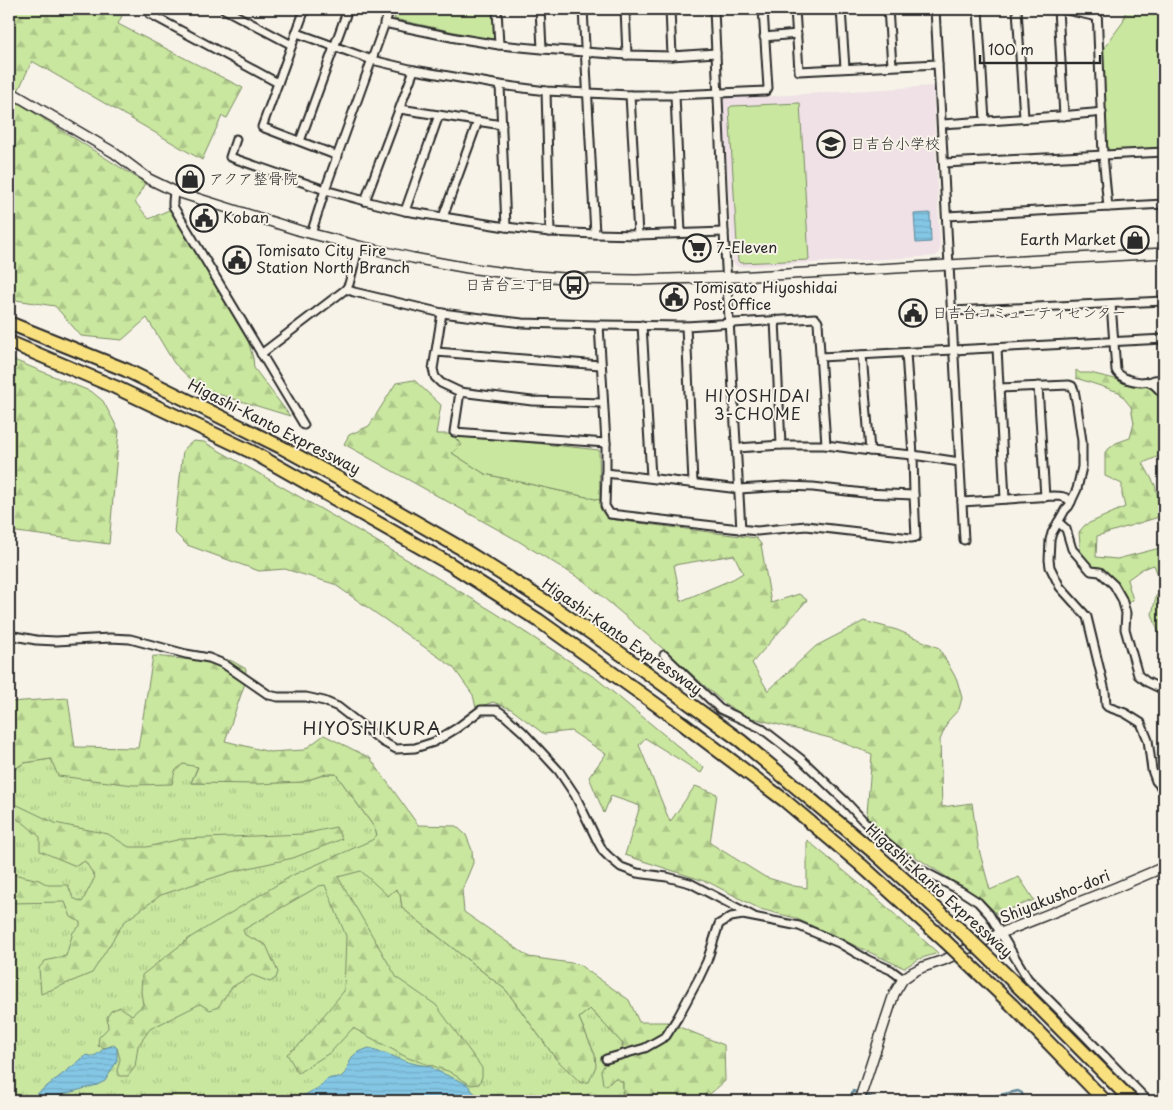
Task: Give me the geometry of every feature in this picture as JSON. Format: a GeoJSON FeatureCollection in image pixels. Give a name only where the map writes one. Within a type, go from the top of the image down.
{"type":"FeatureCollection","features":[{"type":"Feature","properties":{"kind":"highway","name":"Higashi-Kanto Expressway"},"geometry":{"type":"LineString","coordinates":[[9,323],[126,370],[281,447],[460,547],[548,603],[741,741],[876,854],[1026,994],[1132,1101]]}},
{"type":"Feature","properties":{"kind":"highway"},"geometry":{"type":"LineString","coordinates":[[9,342],[116,387],[254,453],[450,564],[530,615],[675,718],[784,800],[861,865],[945,941],[1105,1101]]}},
{"type":"Feature","properties":{"kind":"street"},"geometry":{"type":"LineString","coordinates":[[152,9],[150,14],[278,83]]}},
{"type":"Feature","properties":{"kind":"street"},"geometry":{"type":"LineString","coordinates":[[224,9],[292,45]]}},
{"type":"Feature","properties":{"kind":"street"},"geometry":{"type":"LineString","coordinates":[[305,9],[262,127],[338,156]]}},
{"type":"Feature","properties":{"kind":"street"},"geometry":{"type":"LineString","coordinates":[[300,141],[348,9]]}},
{"type":"Feature","properties":{"kind":"street"},"geometry":{"type":"LineString","coordinates":[[311,234],[390,9]]}},
{"type":"Feature","properties":{"kind":"street"},"geometry":{"type":"LineString","coordinates":[[497,9],[499,45]]}},
{"type":"Feature","properties":{"kind":"street"},"geometry":{"type":"LineString","coordinates":[[540,9],[542,50]]}},
{"type":"Feature","properties":{"kind":"street"},"geometry":{"type":"LineString","coordinates":[[583,9],[595,234]]}},
{"type":"Feature","properties":{"kind":"street"},"geometry":{"type":"LineString","coordinates":[[625,9],[627,56]]}},
{"type":"Feature","properties":{"kind":"street"},"geometry":{"type":"LineString","coordinates":[[670,9],[672,56]]}},
{"type":"Feature","properties":{"kind":"street"},"geometry":{"type":"LineString","coordinates":[[714,9],[724,232],[741,530]]}},
{"type":"Feature","properties":{"kind":"street"},"geometry":{"type":"LineString","coordinates":[[296,33],[372,60],[414,70],[500,85],[587,94],[674,95],[718,93],[766,90],[768,88],[763,9]]}},
{"type":"Feature","properties":{"kind":"street"},"geometry":{"type":"LineString","coordinates":[[795,9],[799,71],[938,64]]}},
{"type":"Feature","properties":{"kind":"street"},"geometry":{"type":"LineString","coordinates":[[841,9],[845,68]]}},
{"type":"Feature","properties":{"kind":"street"},"geometry":{"type":"LineString","coordinates":[[888,9],[892,66]]}},
{"type":"Feature","properties":{"kind":"street"},"geometry":{"type":"LineString","coordinates":[[936,9],[964,540]]}},
{"type":"Feature","properties":{"kind":"street"},"geometry":{"type":"LineString","coordinates":[[978,9],[985,120]]}},
{"type":"Feature","properties":{"kind":"street"},"geometry":{"type":"LineString","coordinates":[[1017,9],[1024,118]]}},
{"type":"Feature","properties":{"kind":"street"},"geometry":{"type":"LineString","coordinates":[[1058,9],[1064,116]]}},
{"type":"Feature","properties":{"kind":"street"},"geometry":{"type":"LineString","coordinates":[[1062,9],[1098,17]]}},
{"type":"Feature","properties":{"kind":"street"},"geometry":{"type":"LineString","coordinates":[[1097,9],[1103,155],[1108,207]]}},
{"type":"Feature","properties":{"kind":"street"},"geometry":{"type":"LineString","coordinates":[[384,23],[456,38],[542,50],[627,56],[716,54]]}},
{"type":"Feature","properties":{"kind":"street"},"geometry":{"type":"LineString","coordinates":[[764,37],[797,34]]}},
{"type":"Feature","properties":{"kind":"street"},"geometry":{"type":"LineString","coordinates":[[365,201],[414,70]]}},
{"type":"Feature","properties":{"kind":"street"},"geometry":{"type":"LineString","coordinates":[[500,85],[506,228]]}},
{"type":"Feature","properties":{"kind":"street"},"geometry":{"type":"LineString","coordinates":[[9,91],[113,152],[148,179],[174,191],[311,234],[413,258],[468,268],[522,275],[636,280],[727,278],[1164,253]]}},
{"type":"Feature","properties":{"kind":"street"},"geometry":{"type":"LineString","coordinates":[[546,91],[550,232]]}},
{"type":"Feature","properties":{"kind":"street"},"geometry":{"type":"LineString","coordinates":[[630,95],[638,235]]}},
{"type":"Feature","properties":{"kind":"street"},"geometry":{"type":"LineString","coordinates":[[674,95],[681,233]]}},
{"type":"Feature","properties":{"kind":"street"},"geometry":{"type":"LineString","coordinates":[[400,109],[502,126]]}},
{"type":"Feature","properties":{"kind":"street"},"geometry":{"type":"LineString","coordinates":[[942,124],[1102,112]]}},
{"type":"Feature","properties":{"kind":"street"},"geometry":{"type":"LineString","coordinates":[[405,211],[439,115]]}},
{"type":"Feature","properties":{"kind":"street"},"geometry":{"type":"LineString","coordinates":[[443,218],[478,122]]}},
{"type":"Feature","properties":{"kind":"street"},"geometry":{"type":"LineString","coordinates":[[236,139],[230,157],[325,190],[405,211],[506,228],[550,232],[638,235],[724,232]]}},
{"type":"Feature","properties":{"kind":"street"},"geometry":{"type":"LineString","coordinates":[[944,164],[1164,152]]}},
{"type":"Feature","properties":{"kind":"street"},"geometry":{"type":"LineString","coordinates":[[174,191],[173,206],[304,424]]}},
{"type":"Feature","properties":{"kind":"street"},"geometry":{"type":"LineString","coordinates":[[946,216],[1164,204]]}},
{"type":"Feature","properties":{"kind":"street"},"geometry":{"type":"LineString","coordinates":[[261,354],[346,289],[359,246]]}},
{"type":"Feature","properties":{"kind":"street"},"geometry":{"type":"LineString","coordinates":[[346,289],[442,313],[522,323],[686,326],[815,318],[818,322],[826,445]]}},
{"type":"Feature","properties":{"kind":"street"},"geometry":{"type":"LineString","coordinates":[[952,312],[1164,301]]}},
{"type":"Feature","properties":{"kind":"street"},"geometry":{"type":"LineString","coordinates":[[1111,304],[1116,370],[1118,374],[1121,377],[1139,382],[1164,379]]}},
{"type":"Feature","properties":{"kind":"street"},"geometry":{"type":"LineString","coordinates":[[442,313],[433,369],[435,377],[441,383],[460,392],[532,401],[603,403]]}},
{"type":"Feature","properties":{"kind":"street"},"geometry":{"type":"LineString","coordinates":[[776,320],[782,445]]}},
{"type":"Feature","properties":{"kind":"street"},"geometry":{"type":"LineString","coordinates":[[599,325],[606,442],[605,506],[610,514],[741,530],[757,531],[806,526],[916,537],[906,353]]}},
{"type":"Feature","properties":{"kind":"street"},"geometry":{"type":"LineString","coordinates":[[642,325],[651,477]]}},
{"type":"Feature","properties":{"kind":"street"},"geometry":{"type":"LineString","coordinates":[[686,326],[693,483]]}},
{"type":"Feature","properties":{"kind":"street"},"geometry":{"type":"LineString","coordinates":[[820,357],[1164,339]]}},
{"type":"Feature","properties":{"kind":"street"},"geometry":{"type":"LineString","coordinates":[[997,348],[1005,499]]}},
{"type":"Feature","properties":{"kind":"street"},"geometry":{"type":"LineString","coordinates":[[436,352],[600,365]]}},
{"type":"Feature","properties":{"kind":"street"},"geometry":{"type":"LineString","coordinates":[[862,355],[870,451]]}},
{"type":"Feature","properties":{"kind":"street"},"geometry":{"type":"LineString","coordinates":[[1149,382],[1164,395]]}},
{"type":"Feature","properties":{"kind":"street"},"geometry":{"type":"LineString","coordinates":[[999,388],[1069,385],[1074,390],[1080,424],[1081,476],[1071,502],[1058,522],[1050,540],[1050,567],[1060,587],[1087,617],[1105,690],[1106,705],[1125,713],[1141,723],[1148,740],[1152,770],[1156,782],[1164,790]]}},
{"type":"Feature","properties":{"kind":"street"},"geometry":{"type":"LineString","coordinates":[[1038,386],[1045,497]]}},
{"type":"Feature","properties":{"kind":"street"},"geometry":{"type":"LineString","coordinates":[[460,392],[454,432],[606,442]]}},
{"type":"Feature","properties":{"kind":"street"},"geometry":{"type":"LineString","coordinates":[[737,448],[826,445],[960,462]]}},
{"type":"Feature","properties":{"kind":"street"},"geometry":{"type":"LineString","coordinates":[[606,473],[739,489],[785,486],[914,495]]}},
{"type":"Feature","properties":{"kind":"street"},"geometry":{"type":"LineString","coordinates":[[962,502],[1061,496],[1068,498],[1071,502]]}},
{"type":"Feature","properties":{"kind":"street"},"geometry":{"type":"LineString","coordinates":[[1058,522],[1066,529],[1072,549],[1091,571],[1100,572],[1114,586],[1122,599],[1126,614],[1125,629],[1138,674],[1147,682],[1164,690]]}},
{"type":"Feature","properties":{"kind":"street"},"geometry":{"type":"LineString","coordinates":[[9,635],[36,640],[56,641],[110,638],[130,639],[186,654],[210,658],[224,664],[269,695],[278,697],[306,697],[324,701],[338,707],[383,742],[396,749],[415,748],[434,742],[457,728],[480,710],[497,710],[523,732],[559,771],[575,794],[597,840],[609,857],[622,867],[637,872],[690,883],[753,916]]}},
{"type":"Feature","properties":{"kind":"street"},"geometry":{"type":"LineString","coordinates":[[664,655],[720,708],[761,728],[801,759],[874,832],[914,866],[978,902],[989,914],[1028,980],[1148,1101]]}},
{"type":"Feature","properties":{"kind":"street","name":"Shiyakusho-dori"},"geometry":{"type":"LineString","coordinates":[[903,979],[922,967],[944,960],[1000,933],[1164,867]]}},
{"type":"Feature","properties":{"kind":"street"},"geometry":{"type":"LineString","coordinates":[[606,1059],[645,1048],[666,1036],[699,978],[707,961],[719,924],[732,917],[753,916],[799,926],[812,931],[891,970],[903,979],[894,994],[861,1097]]}},
{"type":"Feature","properties":{"kind":"shaded area","name":"日吉台小学校"},"geometry":{"type":"Polygon","coordinates":[[[933,86],[940,250],[936,256],[738,267],[733,263],[724,98],[933,86]]]}},
{"type":"Feature","properties":{"kind":"green space"},"geometry":{"type":"Polygon","coordinates":[[[9,9],[125,9],[118,24],[243,88],[227,118],[222,116],[202,160],[32,61],[14,100],[145,183],[135,202],[149,219],[171,209],[246,333],[254,368],[290,416],[201,389],[174,363],[147,318],[122,340],[81,336],[55,306],[9,299],[9,9]]]}},
{"type":"Feature","properties":{"kind":"green space"},"geometry":{"type":"Polygon","coordinates":[[[398,9],[494,9],[496,41],[394,19],[398,9]]]}},
{"type":"Feature","properties":{"kind":"green space"},"geometry":{"type":"Polygon","coordinates":[[[1126,9],[1164,9],[1164,152],[1106,152],[1101,52],[1123,22],[1126,9]]]}},
{"type":"Feature","properties":{"kind":"green space"},"geometry":{"type":"Polygon","coordinates":[[[800,103],[809,260],[740,263],[738,261],[729,108],[732,106],[800,103]]]}},
{"type":"Feature","properties":{"kind":"green space"},"geometry":{"type":"Polygon","coordinates":[[[9,358],[92,392],[103,401],[119,431],[109,544],[9,531],[9,358]]]}},
{"type":"Feature","properties":{"kind":"green space"},"geometry":{"type":"Polygon","coordinates":[[[1076,370],[1080,373],[1090,373],[1145,386],[1153,389],[1164,401],[1164,454],[1143,463],[1155,485],[1162,516],[1097,536],[1096,557],[1117,559],[1164,547],[1164,590],[1154,565],[1142,569],[1127,580],[1133,600],[1127,604],[1116,583],[1105,572],[1094,568],[1081,555],[1079,532],[1085,525],[1125,507],[1122,484],[1105,476],[1105,452],[1116,443],[1130,438],[1134,423],[1131,407],[1119,392],[1076,378],[1076,370]]]}},
{"type":"Feature","properties":{"kind":"green space"},"geometry":{"type":"Polygon","coordinates":[[[414,380],[441,405],[436,434],[451,434],[462,445],[452,453],[485,474],[600,500],[608,519],[756,538],[761,544],[771,603],[799,594],[807,600],[752,663],[768,691],[816,646],[864,621],[897,630],[939,648],[957,680],[962,698],[959,709],[948,721],[940,740],[942,807],[972,803],[978,846],[990,890],[1019,877],[1034,900],[997,914],[984,901],[866,825],[872,754],[830,738],[745,716],[724,703],[584,581],[515,539],[344,444],[349,435],[369,426],[396,383],[414,380]],[[734,555],[674,565],[681,601],[743,573],[734,555]]]}},
{"type":"Feature","properties":{"kind":"green space"},"geometry":{"type":"Polygon","coordinates":[[[451,434],[599,450],[600,500],[485,474],[452,453],[462,445],[451,434]]]}},
{"type":"Feature","properties":{"kind":"green space"},"geometry":{"type":"Polygon","coordinates":[[[193,441],[204,442],[366,535],[494,612],[597,679],[704,768],[701,773],[645,738],[639,745],[670,822],[695,786],[717,794],[710,843],[765,877],[807,888],[807,840],[938,953],[919,959],[904,968],[795,918],[760,909],[710,883],[625,855],[640,806],[611,796],[604,813],[589,777],[606,754],[571,731],[544,734],[511,709],[493,702],[476,708],[473,695],[453,667],[334,584],[285,569],[259,571],[187,545],[174,532],[183,450],[193,441]]]}},
{"type":"Feature","properties":{"kind":"green space"},"geometry":{"type":"Polygon","coordinates":[[[1164,593],[1164,648],[1152,614],[1156,596],[1164,593]]]}},
{"type":"Feature","properties":{"kind":"green space"},"geometry":{"type":"Polygon","coordinates":[[[153,656],[203,661],[215,657],[232,661],[246,669],[245,683],[225,741],[270,752],[304,750],[324,735],[370,758],[418,825],[456,826],[466,835],[472,850],[473,863],[462,890],[464,912],[529,957],[578,964],[629,1000],[639,1022],[667,1022],[724,1045],[725,1081],[710,1094],[712,1101],[623,1101],[623,1082],[615,1078],[607,1086],[603,1084],[601,1071],[607,1060],[621,1055],[623,1044],[590,1009],[579,1018],[595,1055],[596,1066],[589,1082],[581,1083],[556,1059],[506,990],[402,908],[400,894],[396,889],[388,896],[361,871],[338,877],[397,978],[436,1005],[482,1068],[482,1077],[479,1084],[471,1085],[448,1071],[408,1058],[353,1028],[331,1052],[298,1073],[287,1054],[300,1044],[344,991],[346,936],[325,885],[319,886],[243,930],[245,935],[266,945],[278,972],[276,978],[270,982],[252,975],[232,987],[218,1007],[210,1010],[200,1004],[150,1029],[138,1046],[135,1067],[128,1076],[119,1076],[117,1071],[120,1059],[117,1048],[113,1045],[106,1048],[98,1046],[99,1037],[108,1028],[107,1017],[111,1011],[120,1007],[132,1015],[143,1005],[141,992],[142,975],[191,937],[293,875],[372,840],[377,835],[374,827],[336,774],[326,774],[302,782],[258,784],[191,783],[198,767],[183,764],[175,771],[172,784],[134,785],[58,776],[51,759],[24,763],[9,773],[9,702],[68,698],[75,747],[138,748],[153,656]]]}},
{"type":"Feature","properties":{"kind":"green space"},"geometry":{"type":"Polygon","coordinates":[[[51,759],[175,771],[183,764],[198,766],[191,783],[302,782],[326,774],[336,774],[374,827],[396,889],[400,894],[402,908],[506,990],[556,1059],[595,1055],[579,1018],[590,1009],[623,1044],[621,1056],[607,1086],[615,1078],[623,1082],[623,1101],[9,1101],[9,773],[24,763],[51,759]]]}},
{"type":"Feature","properties":{"kind":"green space"},"geometry":{"type":"Polygon","coordinates":[[[9,801],[55,823],[108,834],[129,847],[147,847],[181,839],[303,834],[336,827],[342,839],[293,858],[231,872],[161,895],[124,922],[92,973],[41,994],[39,968],[45,961],[66,956],[73,932],[80,926],[80,922],[71,917],[65,902],[9,903],[9,873],[39,880],[48,885],[68,885],[73,898],[82,902],[95,877],[85,861],[76,866],[40,851],[40,837],[14,817],[9,821],[9,801]]]}},
{"type":"Feature","properties":{"kind":"water"},"geometry":{"type":"Polygon","coordinates":[[[930,213],[931,242],[916,243],[914,214],[930,213]]]}},
{"type":"Feature","properties":{"kind":"water"},"geometry":{"type":"Polygon","coordinates":[[[114,1045],[117,1048],[117,1061],[105,1081],[97,1085],[39,1101],[37,1094],[87,1055],[95,1056],[105,1048],[114,1045]]]}},
{"type":"Feature","properties":{"kind":"water"},"geometry":{"type":"Polygon","coordinates":[[[369,1048],[408,1062],[430,1067],[467,1084],[474,1093],[486,1101],[272,1101],[299,1098],[318,1088],[326,1080],[341,1077],[345,1073],[352,1057],[358,1052],[369,1048]]]}},
{"type":"Feature","properties":{"kind":"waterway"},"geometry":{"type":"LineString","coordinates":[[849,1101],[853,1091],[880,1101]]}},
{"type":"Feature","properties":{"kind":"waterway"},"geometry":{"type":"LineString","coordinates":[[973,1101],[1018,1091],[1022,1093],[1023,1101]]}},
{"type":"Feature","properties":{"kind":"place","name":"日吉台小学校"},"geometry":{"type":"Point","coordinates":[831,144]}},
{"type":"Feature","properties":{"kind":"place","name":"アクア整骨院"},"geometry":{"type":"Point","coordinates":[190,179]}},
{"type":"Feature","properties":{"kind":"place","name":"Koban"},"geometry":{"type":"Point","coordinates":[204,218]}},
{"type":"Feature","properties":{"kind":"place","name":"Earth Market"},"geometry":{"type":"Point","coordinates":[1135,240]}},
{"type":"Feature","properties":{"kind":"place","name":"7-Eleven"},"geometry":{"type":"Point","coordinates":[697,248]}},
{"type":"Feature","properties":{"kind":"place","name":"Tomisato City Fire Station North Branch"},"geometry":{"type":"Point","coordinates":[237,260]}},
{"type":"Feature","properties":{"kind":"place","name":"日吉台三丁目"},"geometry":{"type":"Point","coordinates":[574,285]}},
{"type":"Feature","properties":{"kind":"place","name":"Tomisato Hiyoshidai Post Office"},"geometry":{"type":"Point","coordinates":[674,297]}},
{"type":"Feature","properties":{"kind":"place","name":"日吉台コミュニティセンター"},"geometry":{"type":"Point","coordinates":[913,313]}},
{"type":"Feature","properties":{"kind":"district","name":"HIYOSHIDAI 3-CHOME"},"geometry":{"type":"Point","coordinates":[758,405]}},
{"type":"Feature","properties":{"kind":"district","name":"HIYOSHIKURA"},"geometry":{"type":"Point","coordinates":[372,729]}}]}
